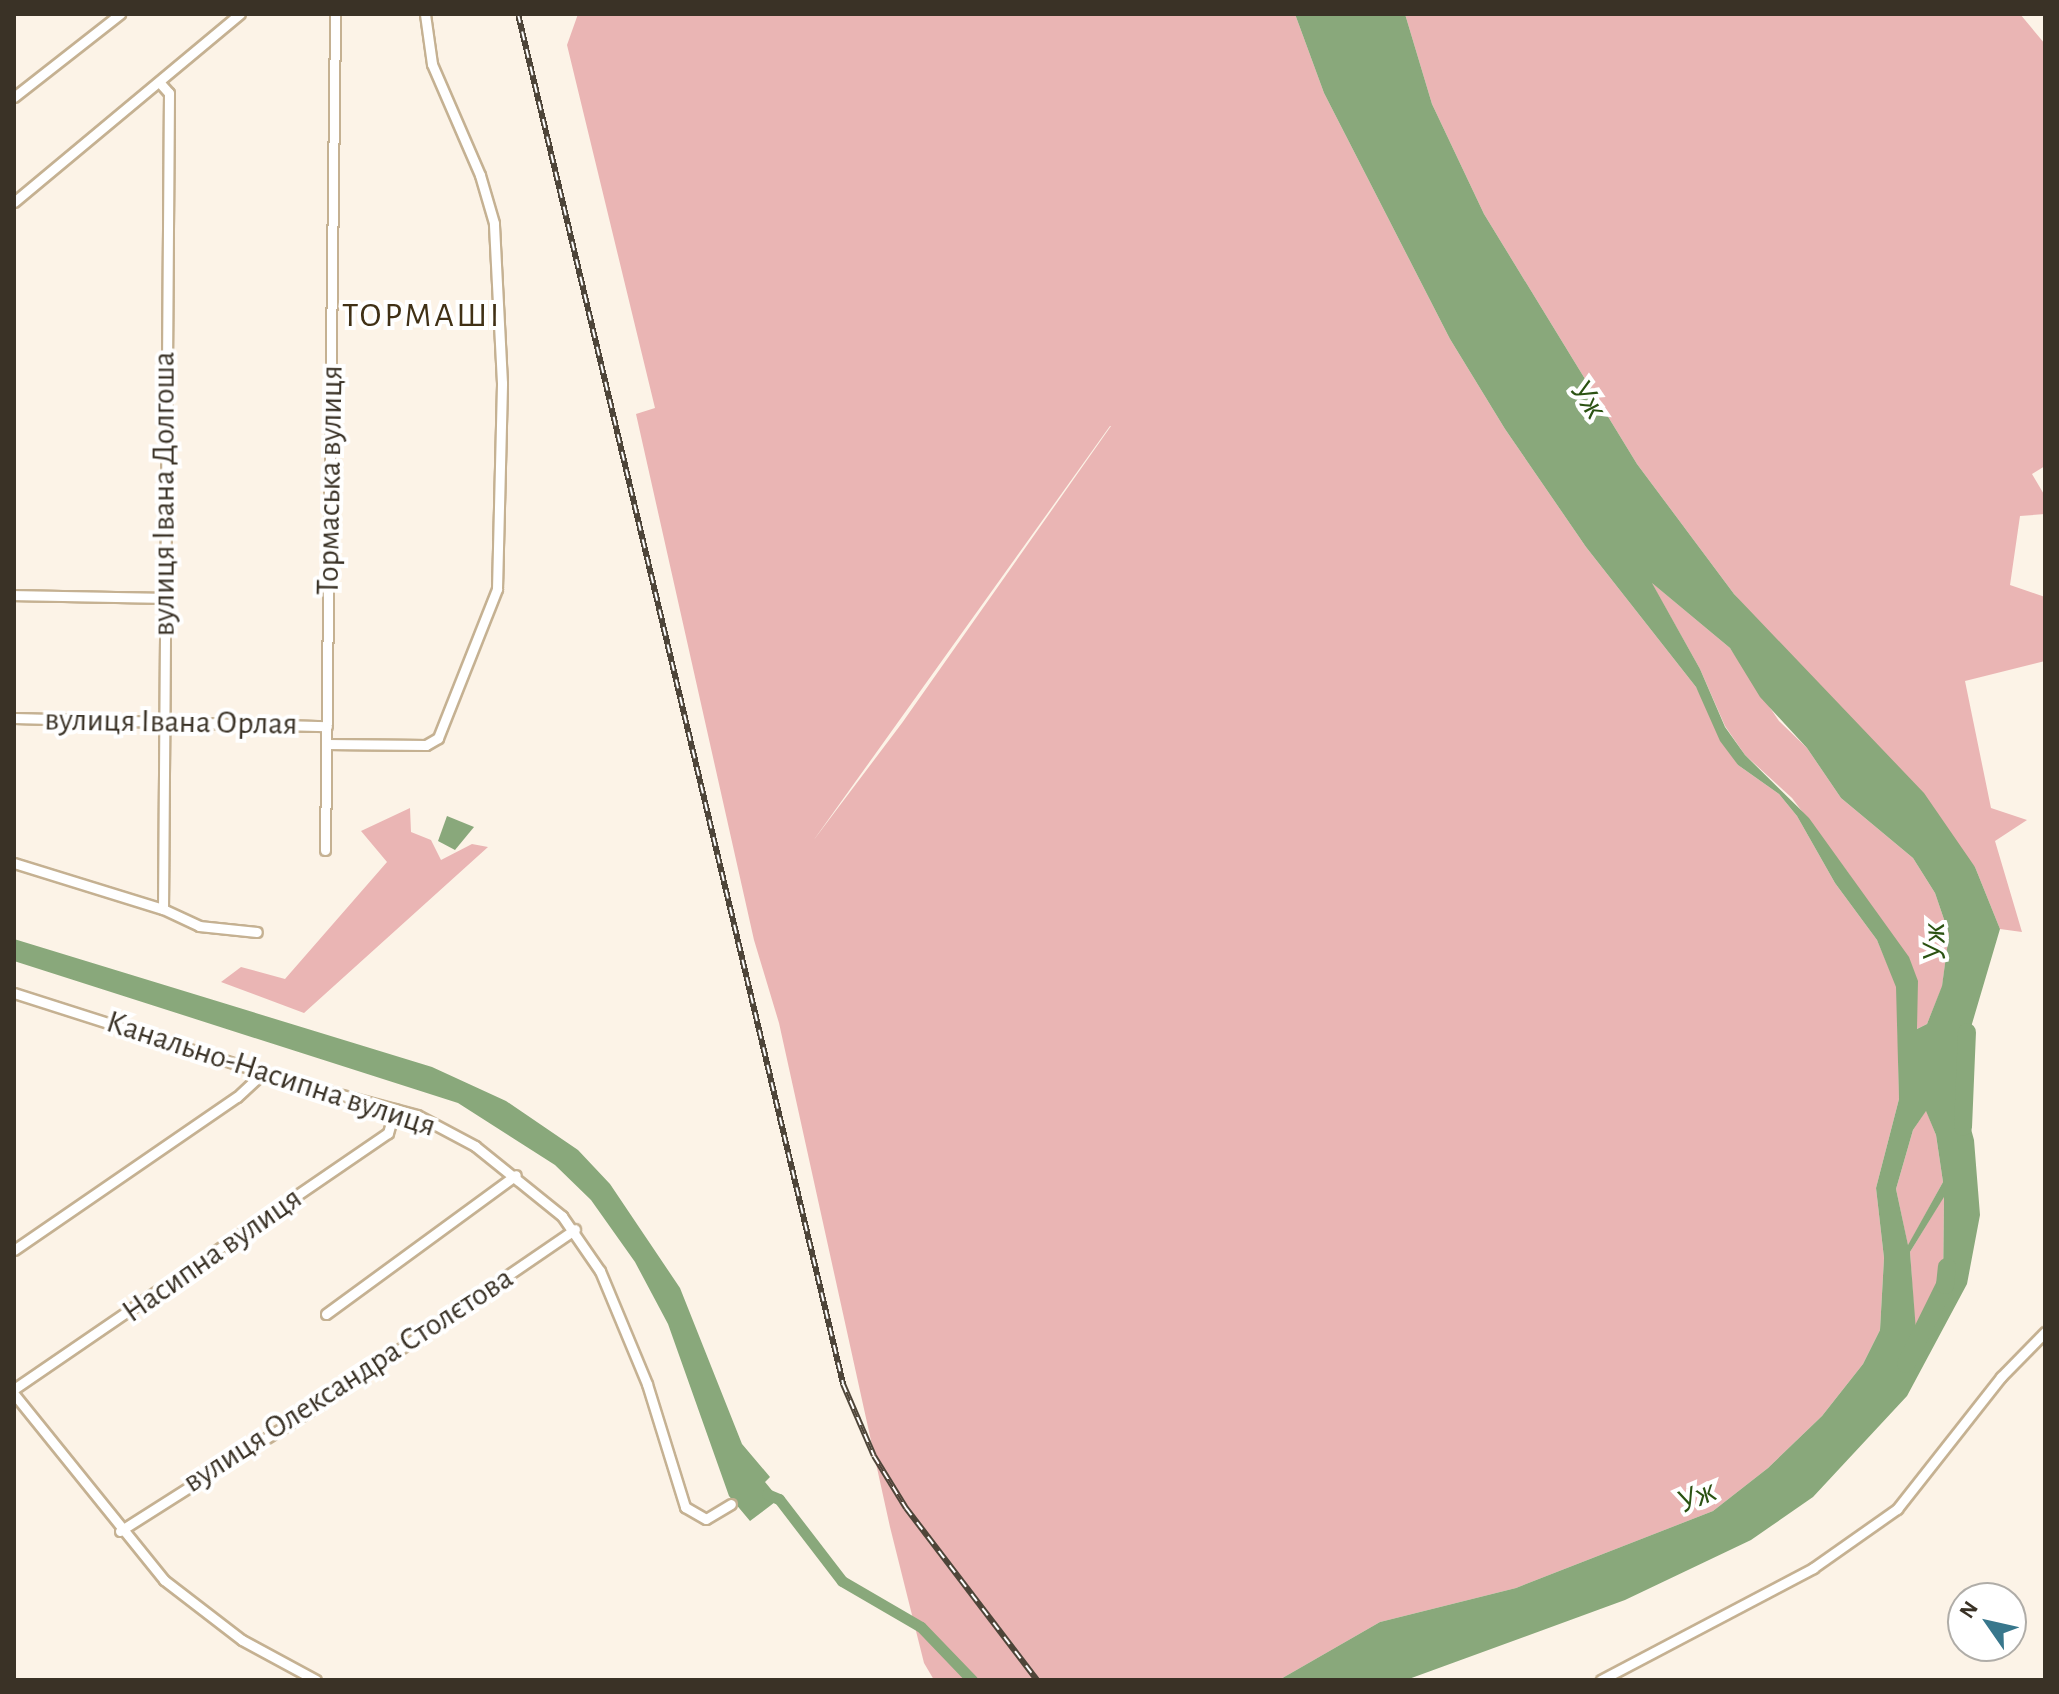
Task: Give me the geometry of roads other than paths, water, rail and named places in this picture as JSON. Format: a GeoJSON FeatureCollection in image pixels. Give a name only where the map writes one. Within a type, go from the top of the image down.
{"type":"FeatureCollection","features":[{"type":"Feature","properties":{"kind":"street"},"geometry":{"type":"LineString","coordinates":[[14,97],[120,14]]}},
{"type":"Feature","properties":{"kind":"street"},"geometry":{"type":"LineString","coordinates":[[14,202],[240,14]]}},
{"type":"Feature","properties":{"kind":"street","name":"Тормаська вулиця"},"geometry":{"type":"LineString","coordinates":[[325,850],[335,14]]}},
{"type":"Feature","properties":{"kind":"street"},"geometry":{"type":"LineString","coordinates":[[326,744],[426,745],[438,738],[497,589],[502,370],[494,223],[480,175],[432,64],[425,14]]}},
{"type":"Feature","properties":{"kind":"street","name":"вулиця Івана Долгоша"},"geometry":{"type":"LineString","coordinates":[[160,83],[169,93],[163,909]]}},
{"type":"Feature","properties":{"kind":"street"},"geometry":{"type":"LineString","coordinates":[[14,595],[164,598]]}},
{"type":"Feature","properties":{"kind":"street","name":"вулиця Івана Орлая"},"geometry":{"type":"LineString","coordinates":[[14,718],[327,726]]}},
{"type":"Feature","properties":{"kind":"street"},"geometry":{"type":"LineString","coordinates":[[14,863],[163,909],[199,926],[257,932]]}},
{"type":"Feature","properties":{"kind":"street","name":"Канально-Насипна вулиця"},"geometry":{"type":"LineString","coordinates":[[14,993],[263,1073],[436,1123],[516,1175],[575,1229],[625,1325],[685,1507],[706,1519],[731,1504]]}},
{"type":"Feature","properties":{"kind":"street"},"geometry":{"type":"LineString","coordinates":[[14,1250],[263,1073]]}},
{"type":"Feature","properties":{"kind":"street","name":"Насипна вулиця"},"geometry":{"type":"LineString","coordinates":[[14,1392],[388,1133],[395,1109]]}},
{"type":"Feature","properties":{"kind":"street"},"geometry":{"type":"LineString","coordinates":[[326,1314],[516,1175]]}},
{"type":"Feature","properties":{"kind":"street","name":"вулиця Олександра Столєтова"},"geometry":{"type":"LineString","coordinates":[[120,1531],[311,1410],[575,1229]]}},
{"type":"Feature","properties":{"kind":"street"},"geometry":{"type":"LineString","coordinates":[[1601,1680],[1813,1568],[1897,1509],[2001,1377],[2045,1332]]}},
{"type":"Feature","properties":{"kind":"street"},"geometry":{"type":"LineString","coordinates":[[14,1392],[120,1531],[202,1613],[316,1680]]}},
{"type":"Feature","properties":{"kind":"water"},"geometry":{"type":"Polygon","coordinates":[[[1295,14],[1405,14],[1432,104],[1484,214],[1637,464],[1734,594],[1924,793],[1975,867],[2000,929],[1969,1034],[1961,1092],[1974,1140],[1980,1215],[1967,1284],[1907,1396],[1813,1497],[1751,1540],[1625,1600],[1406,1680],[1279,1680],[1380,1622],[1516,1588],[1713,1511],[1768,1468],[1822,1416],[1863,1364],[1880,1330],[1884,1258],[1876,1188],[1899,1099],[1896,987],[1877,940],[1835,883],[1797,816],[1779,794],[1738,765],[1720,741],[1696,687],[1586,547],[1505,429],[1450,339],[1324,93],[1295,14]],[[1652,583],[1700,669],[1725,727],[1745,755],[1809,818],[1909,957],[1918,981],[1917,1029],[1927,1024],[1942,986],[1949,934],[1935,893],[1913,858],[1841,798],[1807,748],[1760,697],[1730,648],[1652,583]],[[1926,1111],[1913,1130],[1896,1189],[1908,1245],[1943,1182],[1936,1135],[1926,1111]],[[1944,1197],[1910,1252],[1917,1344],[1925,1339],[1943,1289],[1944,1197]]]}},
{"type":"Feature","properties":{"kind":"water"},"geometry":{"type":"Polygon","coordinates":[[[447,816],[474,827],[455,850],[438,841],[447,816]]]}},
{"type":"Feature","properties":{"kind":"water"},"geometry":{"type":"Polygon","coordinates":[[[14,939],[432,1067],[506,1101],[578,1150],[610,1184],[680,1288],[742,1444],[770,1477],[765,1482],[779,1499],[750,1521],[729,1496],[668,1324],[635,1262],[591,1200],[555,1165],[458,1103],[14,961],[14,939]]]}},
{"type":"Feature","properties":{"kind":"waterway","name":"Уж"},"geometry":{"type":"LineString","coordinates":[[1963,1127],[1967,1032]]}},
{"type":"Feature","properties":{"kind":"waterway","name":"Уж"},"geometry":{"type":"LineString","coordinates":[[1906,1364],[1945,1285],[1947,1267]]}},
{"type":"Feature","properties":{"kind":"waterway"},"geometry":{"type":"LineString","coordinates":[[767,1494],[779,1499],[842,1581],[921,1627],[972,1680]]}},
{"type":"Feature","properties":{"kind":"railway"},"geometry":{"type":"LineString","coordinates":[[518,14],[843,1384],[874,1456],[906,1508],[1037,1680]]}},
{"type":"Feature","properties":{"kind":"district","name":"ТОРМАШІ"},"geometry":{"type":"Point","coordinates":[422,317]}}]}
